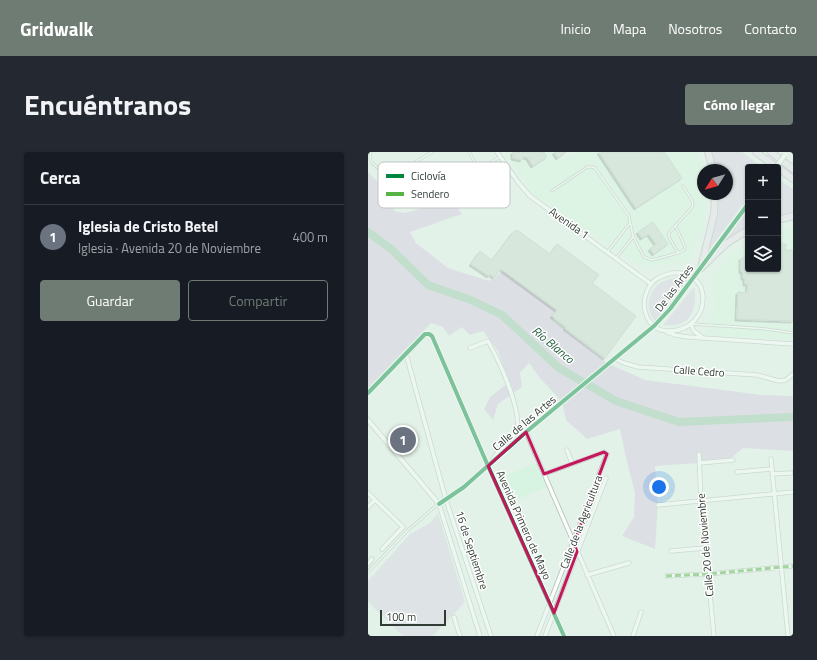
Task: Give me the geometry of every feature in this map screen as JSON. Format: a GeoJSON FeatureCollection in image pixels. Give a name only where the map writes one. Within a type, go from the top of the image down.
{"type":"FeatureCollection","features":[{"type":"Feature","properties":{"kind":"highway"},"geometry":{"type":"LineString","coordinates":[[708,152],[712,164]]}},
{"type":"Feature","properties":{"kind":"highway"},"geometry":{"type":"LineString","coordinates":[[756,152],[773,164]]}},
{"type":"Feature","properties":{"kind":"highway"},"geometry":{"type":"LineString","coordinates":[[771,152],[793,169]]}},
{"type":"Feature","properties":{"kind":"highway"},"geometry":{"type":"LineString","coordinates":[[781,170],[793,179]]}},
{"type":"Feature","properties":{"kind":"highway"},"geometry":{"type":"LineString","coordinates":[[701,268],[714,214],[715,200]]}},
{"type":"Feature","properties":{"kind":"highway"},"geometry":{"type":"LineString","coordinates":[[781,219],[793,216]]}},
{"type":"Feature","properties":{"kind":"highway"},"geometry":{"type":"LineString","coordinates":[[701,268],[727,243],[745,232]]}},
{"type":"Feature","properties":{"kind":"street","name":"Avenida 1"},"geometry":{"type":"LineString","coordinates":[[497,152],[504,162]]}},
{"type":"Feature","properties":{"kind":"street"},"geometry":{"type":"LineString","coordinates":[[779,164],[786,153]]}},
{"type":"Feature","properties":{"kind":"street","name":"Avenida 1"},"geometry":{"type":"LineString","coordinates":[[510,171],[530,196],[652,284]]}},
{"type":"Feature","properties":{"kind":"street","name":"De las Artes"},"geometry":{"type":"LineString","coordinates":[[602,370],[654,326],[670,309],[745,208]]}},
{"type":"Feature","properties":{"kind":"street"},"geometry":{"type":"LineString","coordinates":[[666,331],[677,330],[691,324],[697,319],[701,312],[703,295],[700,285],[693,277],[686,274],[672,273],[662,276],[652,284],[646,292],[644,307],[645,313],[654,326],[675,336],[793,344]]}},
{"type":"Feature","properties":{"kind":"street"},"geometry":{"type":"LineString","coordinates":[[691,324],[697,334],[704,338]]}},
{"type":"Feature","properties":{"kind":"street","name":"Avenida Primero de Mayo"},"geometry":{"type":"LineString","coordinates":[[406,354],[425,334],[432,336],[564,636]]}},
{"type":"Feature","properties":{"kind":"street"},"geometry":{"type":"LineString","coordinates":[[470,348],[488,341],[504,371],[512,396],[517,420],[515,435],[495,453],[489,464]]}},
{"type":"Feature","properties":{"kind":"street"},"geometry":{"type":"LineString","coordinates":[[368,393],[406,354]]}},
{"type":"Feature","properties":{"kind":"street","name":"16 de Septiembre"},"geometry":{"type":"LineString","coordinates":[[406,354],[446,500],[491,636]]}},
{"type":"Feature","properties":{"kind":"street","name":"Calle Cedro"},"geometry":{"type":"LineString","coordinates":[[615,359],[624,364],[638,367],[757,375],[765,376],[778,381],[784,381],[793,374]]}},
{"type":"Feature","properties":{"kind":"street","name":"Calle de las Artes"},"geometry":{"type":"LineString","coordinates":[[438,504],[464,487],[526,432],[602,370]]}},
{"type":"Feature","properties":{"kind":"street"},"geometry":{"type":"LineString","coordinates":[[368,420],[438,504],[480,636]]}},
{"type":"Feature","properties":{"kind":"street"},"geometry":{"type":"LineString","coordinates":[[526,432],[614,636]]}},
{"type":"Feature","properties":{"kind":"street"},"geometry":{"type":"LineString","coordinates":[[544,474],[572,463],[567,450]]}},
{"type":"Feature","properties":{"kind":"street","name":"Calle de la Agricultura"},"geometry":{"type":"LineString","coordinates":[[545,636],[552,609],[575,548],[607,453],[604,452],[572,463]]}},
{"type":"Feature","properties":{"kind":"street","name":"Calle 20 de Noviembre"},"geometry":{"type":"LineString","coordinates":[[699,454],[700,501],[714,636]]}},
{"type":"Feature","properties":{"kind":"street"},"geometry":{"type":"LineString","coordinates":[[771,459],[773,494],[788,636]]}},
{"type":"Feature","properties":{"kind":"street"},"geometry":{"type":"LineString","coordinates":[[699,464],[733,460]]}},
{"type":"Feature","properties":{"kind":"street"},"geometry":{"type":"LineString","coordinates":[[737,472],[772,469]]}},
{"type":"Feature","properties":{"kind":"street"},"geometry":{"type":"LineString","coordinates":[[772,474],[791,473]]}},
{"type":"Feature","properties":{"kind":"street","name":"Calle de la Agricultura"},"geometry":{"type":"LineString","coordinates":[[537,636],[552,609],[575,548],[606,478]]}},
{"type":"Feature","properties":{"kind":"street"},"geometry":{"type":"LineString","coordinates":[[658,505],[793,492]]}},
{"type":"Feature","properties":{"kind":"street"},"geometry":{"type":"LineString","coordinates":[[368,493],[402,527],[382,549]]}},
{"type":"Feature","properties":{"kind":"street"},"geometry":{"type":"LineString","coordinates":[[368,507],[375,500]]}},
{"type":"Feature","properties":{"kind":"street"},"geometry":{"type":"LineString","coordinates":[[671,551],[705,548]]}},
{"type":"Feature","properties":{"kind":"street"},"geometry":{"type":"LineString","coordinates":[[368,564],[372,559]]}},
{"type":"Feature","properties":{"kind":"street"},"geometry":{"type":"LineString","coordinates":[[587,575],[628,563]]}},
{"type":"Feature","properties":{"kind":"street"},"geometry":{"type":"LineString","coordinates":[[666,576],[708,574],[793,566]]}},
{"type":"Feature","properties":{"kind":"street"},"geometry":{"type":"LineString","coordinates":[[633,636],[641,612]]}},
{"type":"Feature","properties":{"kind":"street"},"geometry":{"type":"LineString","coordinates":[[454,617],[460,636]]}},
{"type":"Feature","properties":{"kind":"lane"},"geometry":{"type":"LineString","coordinates":[[371,152],[370,158],[372,163],[378,168]]}},
{"type":"Feature","properties":{"kind":"lane"},"geometry":{"type":"LineString","coordinates":[[416,162],[432,152]]}},
{"type":"Feature","properties":{"kind":"lane"},"geometry":{"type":"LineString","coordinates":[[469,152],[475,162]]}},
{"type":"Feature","properties":{"kind":"lane"},"geometry":{"type":"LineString","coordinates":[[491,162],[500,157]]}},
{"type":"Feature","properties":{"kind":"lane"},"geometry":{"type":"LineString","coordinates":[[552,191],[586,168],[592,166],[596,168],[629,216],[633,236],[642,254],[649,259],[678,253],[684,250],[685,247],[676,227]]}},
{"type":"Feature","properties":{"kind":"lane"},"geometry":{"type":"LineString","coordinates":[[678,253],[669,235],[670,231],[676,227],[693,206],[692,200],[683,186]]}},
{"type":"Feature","properties":{"kind":"lane"},"geometry":{"type":"LineString","coordinates":[[608,251],[630,222]]}},
{"type":"Feature","properties":{"kind":"lane"},"geometry":{"type":"LineString","coordinates":[[617,258],[633,236]]}},
{"type":"Feature","properties":{"kind":"lane"},"geometry":{"type":"LineString","coordinates":[[691,324],[766,328],[793,333]]}},
{"type":"Feature","properties":{"kind":"lane"},"geometry":{"type":"LineString","coordinates":[[368,572],[407,531],[438,504]]}},
{"type":"Feature","properties":{"kind":"highlighted area"},"geometry":{"type":"Polygon","coordinates":[[[526,432],[544,474],[604,452],[607,454],[574,543],[577,552],[554,613],[488,466],[526,432]]]}},
{"type":"Feature","properties":{"kind":"shaded area"},"geometry":{"type":"Polygon","coordinates":[[[505,152],[554,152],[561,162],[577,152],[698,152],[701,164],[697,164],[697,200],[707,200],[705,218],[698,241],[685,262],[641,266],[534,196],[505,152]]]}},
{"type":"Feature","properties":{"kind":"shaded area"},"geometry":{"type":"Polygon","coordinates":[[[711,152],[742,152],[758,164],[745,164],[745,202],[706,254],[718,215],[719,200],[733,200],[733,164],[714,164],[711,152]]]}},
{"type":"Feature","properties":{"kind":"shaded area"},"geometry":{"type":"Polygon","coordinates":[[[368,172],[378,182],[378,208],[394,208],[394,211],[405,213],[423,208],[458,208],[462,214],[410,232],[416,243],[448,268],[489,281],[503,271],[559,309],[553,320],[607,363],[645,380],[762,395],[793,396],[793,451],[743,448],[730,459],[655,466],[658,505],[655,549],[622,536],[634,517],[635,493],[620,429],[587,439],[566,420],[562,402],[540,378],[529,363],[520,373],[522,387],[498,404],[493,420],[484,409],[490,397],[509,382],[498,351],[483,331],[470,335],[462,327],[449,336],[443,327],[431,323],[368,388],[368,172]]]}},
{"type":"Feature","properties":{"kind":"shaded area"},"geometry":{"type":"Polygon","coordinates":[[[781,181],[793,189],[793,214],[781,216],[781,181]]]}},
{"type":"Feature","properties":{"kind":"shaded area"},"geometry":{"type":"Polygon","coordinates":[[[745,214],[745,230],[724,242],[745,214]]]}},
{"type":"Feature","properties":{"kind":"shaded area"},"geometry":{"type":"Polygon","coordinates":[[[793,227],[793,340],[705,334],[715,307],[712,276],[735,252],[745,246],[745,272],[781,272],[781,229],[793,227]]]}},
{"type":"Feature","properties":{"kind":"shaded area"},"geometry":{"type":"Polygon","coordinates":[[[681,277],[688,279],[655,321],[649,311],[649,300],[653,290],[662,282],[681,277]]]}},
{"type":"Feature","properties":{"kind":"shaded area"},"geometry":{"type":"Polygon","coordinates":[[[694,287],[695,303],[690,316],[686,321],[680,324],[663,325],[694,287]]]}},
{"type":"Feature","properties":{"kind":"shaded area"},"geometry":{"type":"Polygon","coordinates":[[[536,463],[546,487],[506,504],[495,480],[536,463]]]}},
{"type":"Feature","properties":{"kind":"shaded area"},"geometry":{"type":"Polygon","coordinates":[[[438,513],[465,602],[433,636],[403,636],[368,602],[368,581],[410,534],[431,522],[438,513]]]}},
{"type":"Feature","properties":{"kind":"building"},"geometry":{"type":"Polygon","coordinates":[[[513,152],[544,152],[547,157],[533,166],[528,158],[523,156],[522,160],[513,158],[513,152]]]}},
{"type":"Feature","properties":{"kind":"building"},"geometry":{"type":"Polygon","coordinates":[[[554,152],[566,152],[558,158],[554,152]]]}},
{"type":"Feature","properties":{"kind":"building"},"geometry":{"type":"Polygon","coordinates":[[[599,152],[664,152],[682,178],[636,208],[599,152]]]}},
{"type":"Feature","properties":{"kind":"building"},"geometry":{"type":"Polygon","coordinates":[[[653,222],[668,244],[654,254],[650,249],[656,244],[649,234],[642,238],[638,232],[653,222]]]}},
{"type":"Feature","properties":{"kind":"building"},"geometry":{"type":"Polygon","coordinates":[[[517,230],[550,254],[557,244],[599,275],[592,283],[636,316],[605,358],[565,328],[566,327],[552,316],[557,310],[501,269],[494,277],[490,274],[489,276],[471,264],[480,251],[492,260],[513,232],[517,230]]]}},
{"type":"Feature","properties":{"kind":"building"},"geometry":{"type":"Polygon","coordinates":[[[781,244],[786,244],[785,250],[793,250],[793,321],[737,319],[738,292],[747,293],[748,284],[745,284],[745,278],[743,278],[743,273],[741,271],[741,258],[745,258],[745,272],[781,272],[781,244]]]}},
{"type":"Feature","properties":{"kind":"building"},"geometry":{"type":"Polygon","coordinates":[[[408,428],[415,437],[398,450],[391,442],[408,428]]]}},
{"type":"Feature","properties":{"kind":"waterway","name":"Río Blanco"},"geometry":{"type":"LineString","coordinates":[[368,232],[391,249],[428,285],[471,300],[502,315],[559,368],[616,401],[679,422],[793,417]]}},
{"type":"Feature","properties":{"kind":"marked path"},"geometry":{"type":"LineString","coordinates":[[666,576],[708,574],[793,566]]}},
{"type":"Feature","properties":{"kind":"cycle path"},"geometry":{"type":"LineString","coordinates":[[439,504],[464,487],[526,432],[654,326],[670,309],[745,208]]}},
{"type":"Feature","properties":{"kind":"cycle path"},"geometry":{"type":"LineString","coordinates":[[368,393],[425,334],[432,336],[564,636]]}},
{"type":"Feature","properties":{"kind":"place","name":"Iglesia de Cristo Betel"},"geometry":{"type":"Point","coordinates":[403,440]}}]}
